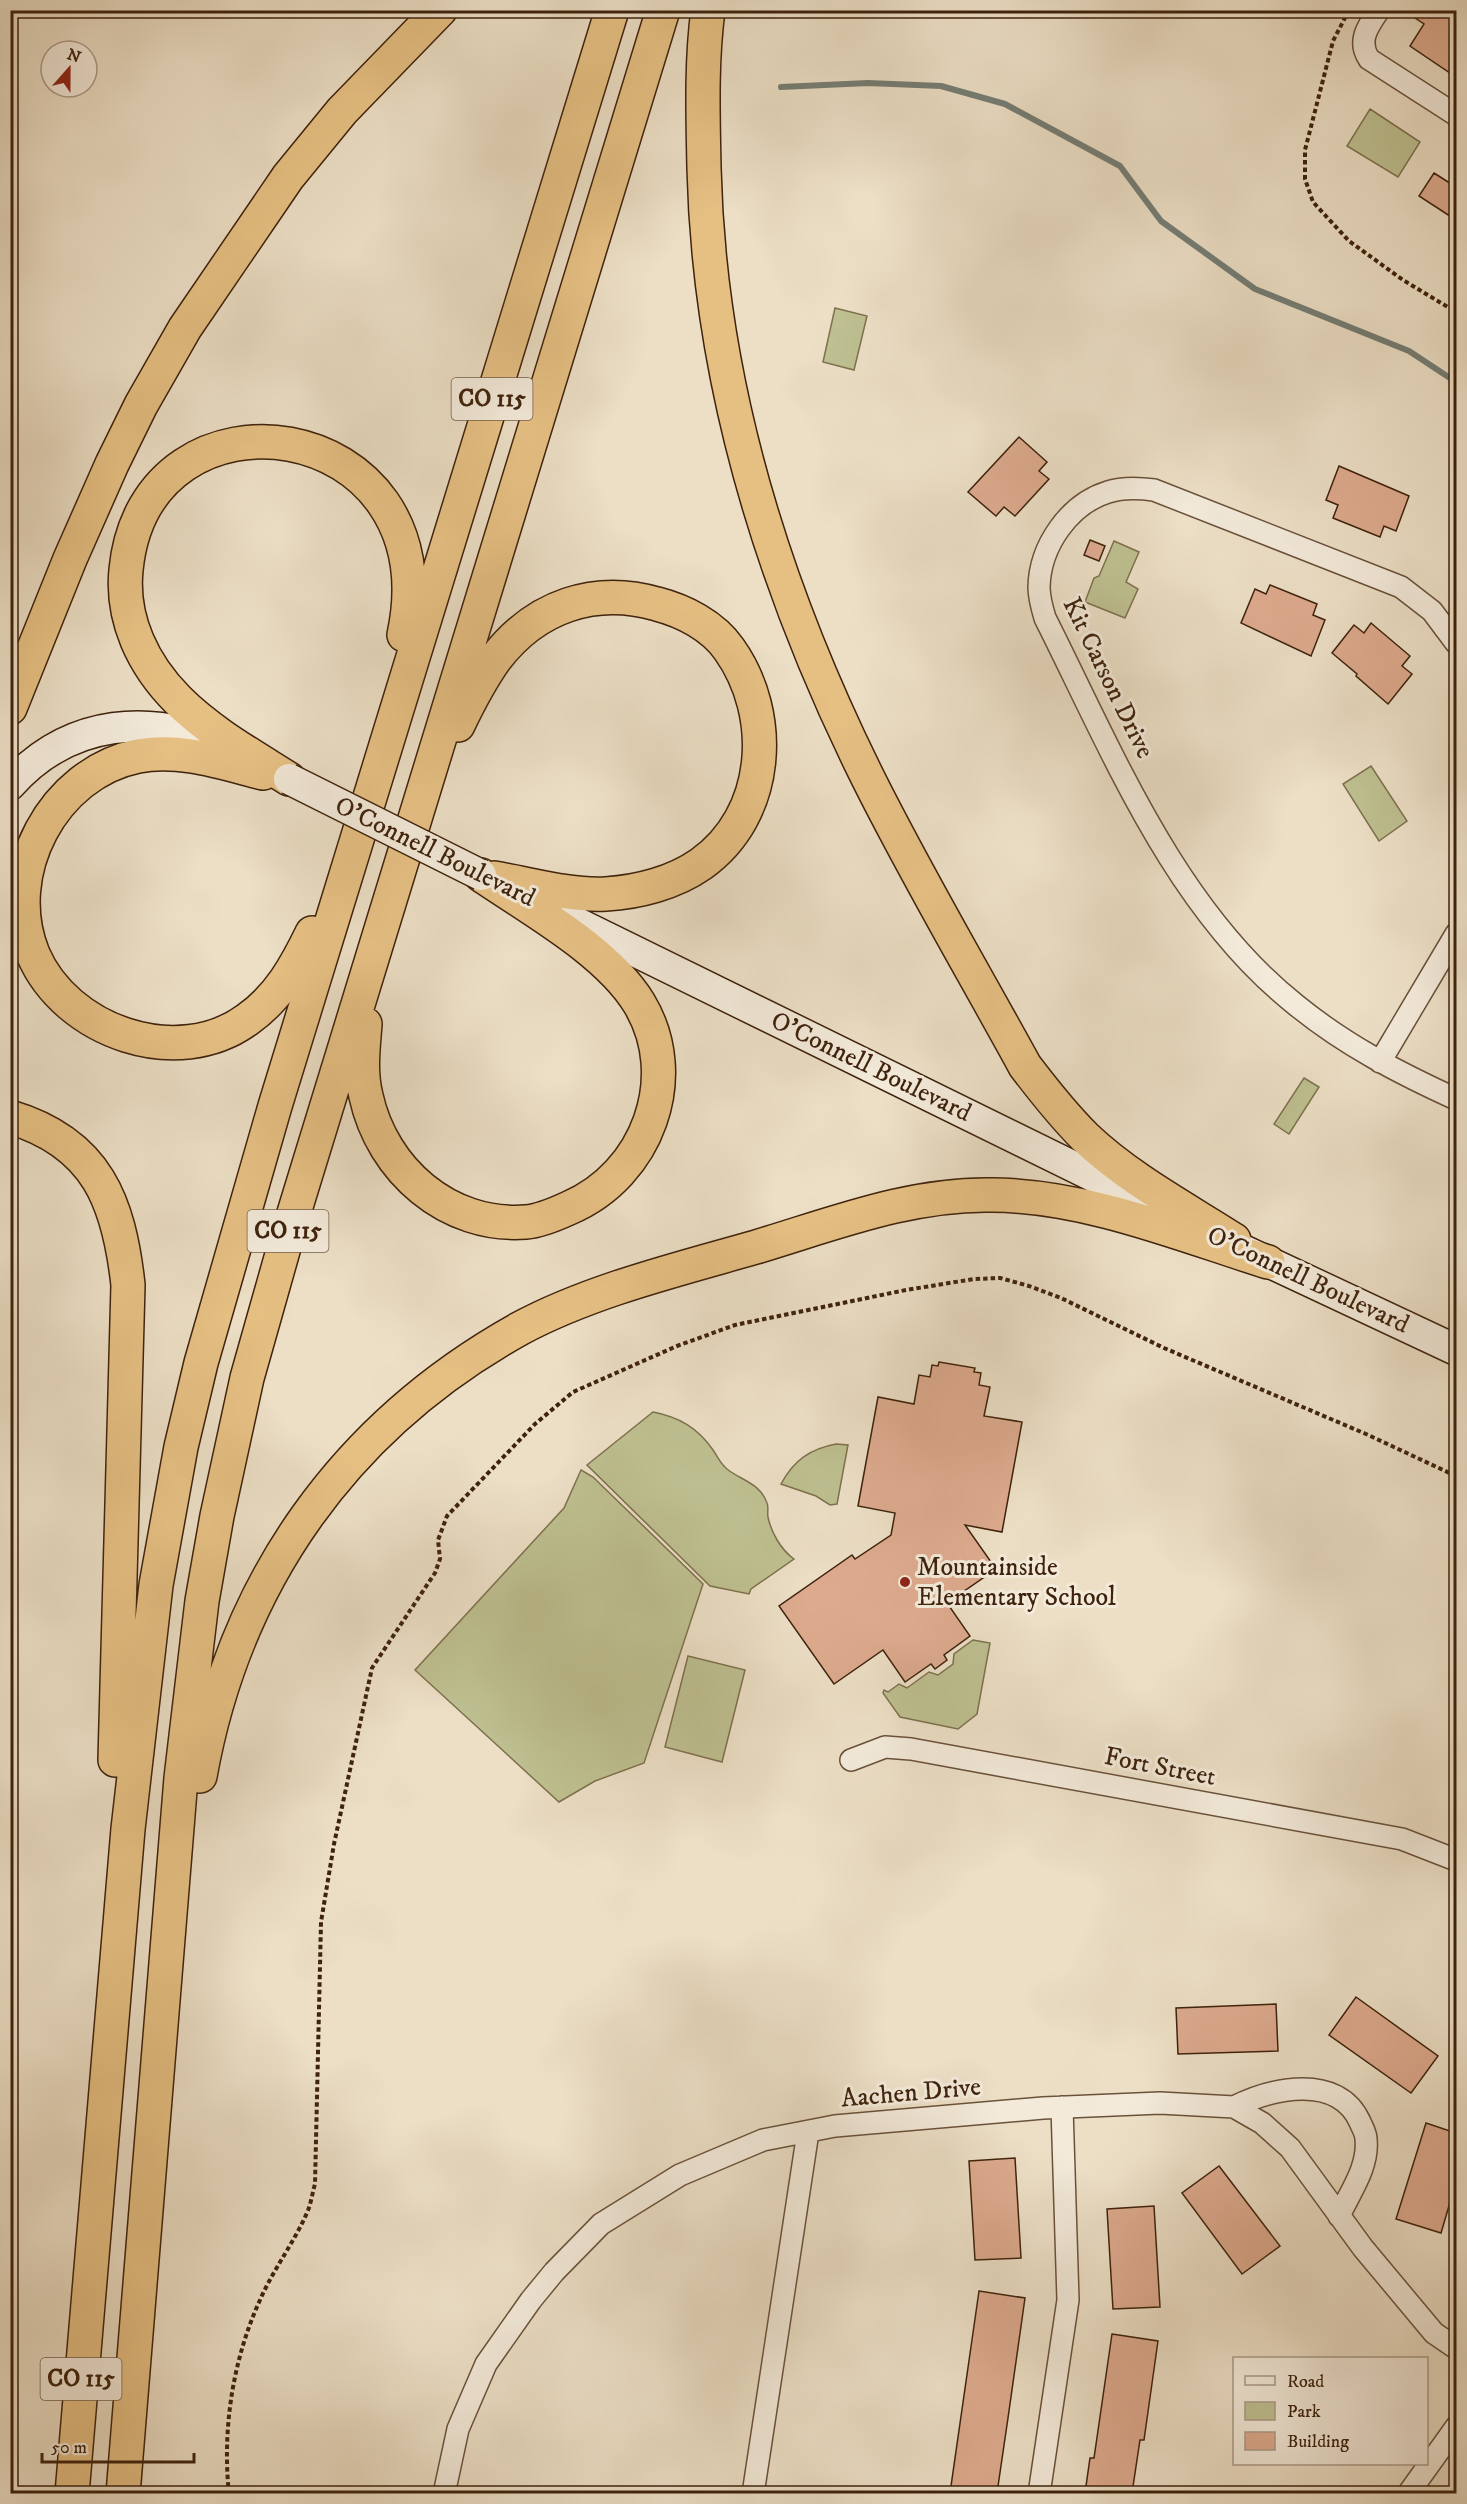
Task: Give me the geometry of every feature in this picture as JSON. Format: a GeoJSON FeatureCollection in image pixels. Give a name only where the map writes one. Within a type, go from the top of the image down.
{"type":"FeatureCollection","features":[{"type":"Feature","properties":{"kind":"highway"},"geometry":{"type":"LineString","coordinates":[[10,708],[70,559],[112,464],[141,405],[185,328],[288,177],[342,111],[440,10]]}},
{"type":"Feature","properties":{"kind":"highway","name":"CO 115"},"geometry":{"type":"LineString","coordinates":[[72,2493],[141,1704],[156,1585],[169,1511],[201,1363],[352,851],[612,10]]}},
{"type":"Feature","properties":{"kind":"highway","name":"CO 115"},"geometry":{"type":"LineString","coordinates":[[123,2493],[181,1778],[202,1602],[217,1516],[247,1378],[267,1304],[417,807],[663,10]]}},
{"type":"Feature","properties":{"kind":"highway"},"geometry":{"type":"LineString","coordinates":[[708,10],[703,76],[705,208],[710,274],[722,352],[734,416],[759,508],[788,594],[824,682],[867,775],[970,966],[1025,1066],[1050,1099],[1086,1138],[1123,1168],[1268,1262]]}},
{"type":"Feature","properties":{"kind":"highway"},"geometry":{"type":"LineString","coordinates":[[288,779],[203,723],[176,699],[153,671],[136,642],[125,599],[128,550],[137,521],[152,495],[176,470],[199,455],[230,445],[259,441],[293,444],[322,453],[351,468],[387,507],[400,534],[407,565],[409,596],[372,787]]}},
{"type":"Feature","properties":{"kind":"highway"},"geometry":{"type":"LineString","coordinates":[[417,807],[474,693],[497,657],[520,633],[574,601],[606,596],[638,598],[674,608],[703,623],[728,647],[747,679],[757,711],[761,743],[758,770],[751,797],[738,824],[700,865],[669,880],[642,889],[604,894],[568,891],[481,875]]}},
{"type":"Feature","properties":{"kind":"highway"},"geometry":{"type":"LineString","coordinates":[[288,779],[205,759],[168,753],[138,756],[110,765],[82,781],[58,803],[41,831],[29,861],[22,890],[24,921],[33,954],[48,981],[76,1009],[92,1021],[115,1031],[162,1042],[193,1042],[222,1034],[248,1020],[275,996],[296,966],[352,851]]}},
{"type":"Feature","properties":{"kind":"highway"},"geometry":{"type":"LineString","coordinates":[[399,871],[365,1023],[362,1053],[366,1096],[374,1125],[390,1156],[410,1180],[445,1205],[472,1215],[499,1221],[527,1222],[583,1203],[623,1169],[648,1130],[659,1081],[657,1057],[650,1029],[640,1004],[621,979],[591,951],[481,875]]}},
{"type":"Feature","properties":{"kind":"highway"},"geometry":{"type":"LineString","coordinates":[[10,1117],[27,1122],[53,1135],[72,1149],[97,1176],[116,1216],[124,1249],[128,1285],[112,1903],[104,2111]]}},
{"type":"Feature","properties":{"kind":"highway"},"geometry":{"type":"LineString","coordinates":[[156,2105],[196,1800],[214,1710],[238,1641],[261,1591],[289,1541],[319,1498],[350,1460],[388,1423],[429,1389],[472,1358],[521,1328],[574,1305],[646,1279],[922,1200],[962,1195],[1036,1197],[1124,1217],[1268,1262]]}},
{"type":"Feature","properties":{"kind":"main road","name":"O'Connell Boulevard"},"geometry":{"type":"LineString","coordinates":[[10,785],[40,758],[69,740],[95,731],[130,725],[155,726],[211,740],[1268,1262],[1456,1350]]}},
{"type":"Feature","properties":{"kind":"street"},"geometry":{"type":"LineString","coordinates":[[1379,10],[1367,28],[1364,49],[1369,59],[1456,115]]}},
{"type":"Feature","properties":{"kind":"street","name":"Kit Carson Drive"},"geometry":{"type":"LineString","coordinates":[[1456,643],[1432,611],[1417,598],[1394,584],[1154,490],[1124,488],[1093,498],[1058,530],[1050,543],[1041,570],[1039,588],[1045,618],[1152,828],[1205,910],[1235,947],[1296,1005],[1344,1040],[1380,1062],[1456,1099]]}},
{"type":"Feature","properties":{"kind":"street"},"geometry":{"type":"LineString","coordinates":[[1380,1062],[1456,934]]}},
{"type":"Feature","properties":{"kind":"street","name":"Fort Street"},"geometry":{"type":"LineString","coordinates":[[851,1760],[885,1747],[911,1749],[1402,1839],[1456,1860]]}},
{"type":"Feature","properties":{"kind":"street"},"geometry":{"type":"LineString","coordinates":[[1234,2107],[1267,2093],[1299,2089],[1331,2091],[1354,2109],[1366,2138],[1362,2172],[1339,2216]]}},
{"type":"Feature","properties":{"kind":"street","name":"Aachen Drive"},"geometry":{"type":"LineString","coordinates":[[444,2493],[458,2429],[486,2364],[531,2300],[554,2272],[601,2224],[680,2175],[763,2140],[846,2125],[1062,2107],[1160,2103],[1234,2107],[1262,2123],[1290,2148],[1363,2248],[1434,2332],[1456,2348]]}},
{"type":"Feature","properties":{"kind":"street"},"geometry":{"type":"LineString","coordinates":[[1039,2493],[1068,2300],[1062,2107]]}},
{"type":"Feature","properties":{"kind":"street"},"geometry":{"type":"LineString","coordinates":[[753,2493],[808,2132]]}},
{"type":"Feature","properties":{"kind":"street"},"geometry":{"type":"LineString","coordinates":[[1408,2493],[1456,2427]]}},
{"type":"Feature","properties":{"kind":"path"},"geometry":{"type":"LineString","coordinates":[[1349,10],[1333,41],[1305,150],[1305,179],[1313,202],[1349,241],[1403,280],[1456,312]]}},
{"type":"Feature","properties":{"kind":"path"},"geometry":{"type":"LineString","coordinates":[[10,250],[15,340],[10,426]]}},
{"type":"Feature","properties":{"kind":"path"},"geometry":{"type":"LineString","coordinates":[[229,2493],[226,2469],[232,2395],[234,2375],[244,2337],[260,2298],[307,2213],[315,2184],[321,1922],[334,1844],[372,1668],[435,1573],[440,1559],[438,1540],[447,1516],[535,1424],[566,1399],[599,1379],[735,1325],[906,1290],[974,1278],[1000,1278],[1061,1298],[1164,1348],[1365,1434],[1456,1476]]}},
{"type":"Feature","properties":{"kind":"green space"},"geometry":{"type":"Polygon","coordinates":[[[1370,109],[1420,142],[1398,177],[1347,146],[1370,109]]]}},
{"type":"Feature","properties":{"kind":"green space"},"geometry":{"type":"Polygon","coordinates":[[[835,308],[867,316],[854,370],[823,362],[835,308]]]}},
{"type":"Feature","properties":{"kind":"green space"},"geometry":{"type":"Polygon","coordinates":[[[1114,541],[1139,552],[1126,582],[1138,589],[1125,618],[1085,602],[1094,578],[1099,576],[1114,541]]]}},
{"type":"Feature","properties":{"kind":"green space"},"geometry":{"type":"Polygon","coordinates":[[[1371,766],[1407,821],[1379,841],[1343,784],[1371,766]]]}},
{"type":"Feature","properties":{"kind":"green space"},"geometry":{"type":"Polygon","coordinates":[[[1304,1078],[1319,1087],[1289,1134],[1274,1124],[1304,1078]]]}},
{"type":"Feature","properties":{"kind":"green space"},"geometry":{"type":"Polygon","coordinates":[[[653,1412],[679,1420],[701,1435],[725,1467],[755,1487],[764,1496],[768,1505],[769,1523],[774,1535],[794,1559],[751,1589],[749,1594],[710,1586],[587,1465],[653,1412]]]}},
{"type":"Feature","properties":{"kind":"green space"},"geometry":{"type":"Polygon","coordinates":[[[836,1444],[848,1445],[837,1504],[830,1505],[816,1496],[781,1484],[797,1462],[818,1449],[836,1444]]]}},
{"type":"Feature","properties":{"kind":"green space"},"geometry":{"type":"Polygon","coordinates":[[[581,1470],[593,1477],[703,1584],[644,1763],[595,1781],[559,1802],[415,1670],[564,1508],[581,1470]]]}},
{"type":"Feature","properties":{"kind":"green space"},"geometry":{"type":"Polygon","coordinates":[[[973,1640],[990,1643],[977,1714],[958,1729],[900,1717],[883,1693],[884,1690],[888,1692],[899,1684],[907,1688],[929,1672],[938,1675],[953,1664],[954,1654],[973,1640]]]}},
{"type":"Feature","properties":{"kind":"green space"},"geometry":{"type":"Polygon","coordinates":[[[688,1656],[745,1670],[722,1762],[665,1747],[688,1656]]]}},
{"type":"Feature","properties":{"kind":"building"},"geometry":{"type":"Polygon","coordinates":[[[1403,10],[1456,10],[1456,77],[1410,46],[1424,24],[1403,10]]]}},
{"type":"Feature","properties":{"kind":"building"},"geometry":{"type":"Polygon","coordinates":[[[1434,173],[1456,187],[1456,220],[1419,196],[1434,173]]]}},
{"type":"Feature","properties":{"kind":"building"},"geometry":{"type":"Polygon","coordinates":[[[1019,437],[1047,462],[1039,471],[1049,479],[1015,516],[1004,507],[996,516],[968,492],[1019,437]]]}},
{"type":"Feature","properties":{"kind":"building"},"geometry":{"type":"Polygon","coordinates":[[[1339,466],[1409,496],[1396,531],[1384,526],[1380,537],[1333,518],[1338,505],[1326,500],[1339,466]]]}},
{"type":"Feature","properties":{"kind":"building"},"geometry":{"type":"Polygon","coordinates":[[[1090,540],[1105,546],[1099,561],[1084,555],[1090,540]]]}},
{"type":"Feature","properties":{"kind":"building"},"geometry":{"type":"Polygon","coordinates":[[[1270,585],[1317,604],[1313,615],[1325,620],[1311,656],[1241,623],[1255,589],[1266,594],[1270,585]]]}},
{"type":"Feature","properties":{"kind":"building"},"geometry":{"type":"Polygon","coordinates":[[[1371,623],[1410,656],[1402,666],[1412,674],[1388,704],[1332,653],[1354,625],[1364,633],[1371,623]]]}},
{"type":"Feature","properties":{"kind":"building"},"geometry":{"type":"Polygon","coordinates":[[[939,1362],[975,1368],[974,1372],[981,1373],[979,1385],[990,1387],[984,1416],[1022,1422],[1002,1532],[965,1525],[996,1569],[947,1603],[970,1636],[944,1655],[947,1660],[935,1669],[931,1664],[905,1682],[883,1650],[834,1684],[779,1606],[852,1555],[855,1559],[891,1535],[895,1513],[858,1506],[878,1397],[914,1404],[919,1375],[930,1377],[932,1365],[938,1366],[939,1362]]]}},
{"type":"Feature","properties":{"kind":"building"},"geometry":{"type":"Polygon","coordinates":[[[1356,1997],[1438,2056],[1411,2093],[1329,2035],[1356,1997]]]}},
{"type":"Feature","properties":{"kind":"building"},"geometry":{"type":"Polygon","coordinates":[[[1276,2004],[1278,2051],[1178,2054],[1176,2008],[1276,2004]]]}},
{"type":"Feature","properties":{"kind":"building"},"geometry":{"type":"Polygon","coordinates":[[[1426,2123],[1456,2133],[1456,2182],[1441,2233],[1396,2219],[1426,2123]]]}},
{"type":"Feature","properties":{"kind":"building"},"geometry":{"type":"Polygon","coordinates":[[[1015,2158],[1021,2258],[975,2260],[969,2161],[1015,2158]]]}},
{"type":"Feature","properties":{"kind":"building"},"geometry":{"type":"Polygon","coordinates":[[[1219,2166],[1280,2246],[1242,2274],[1182,2193],[1219,2166]]]}},
{"type":"Feature","properties":{"kind":"building"},"geometry":{"type":"Polygon","coordinates":[[[1154,2206],[1160,2307],[1113,2309],[1107,2209],[1154,2206]]]}},
{"type":"Feature","properties":{"kind":"building"},"geometry":{"type":"Polygon","coordinates":[[[979,2291],[1025,2298],[1008,2418],[997,2493],[950,2493],[979,2291]]]}},
{"type":"Feature","properties":{"kind":"building"},"geometry":{"type":"Polygon","coordinates":[[[1112,2334],[1158,2341],[1144,2440],[1140,2440],[1132,2493],[1085,2493],[1090,2458],[1094,2458],[1112,2334]]]}},
{"type":"Feature","properties":{"kind":"waterway"},"geometry":{"type":"LineString","coordinates":[[781,87],[868,83],[941,86],[1005,104],[1120,166],[1161,221],[1255,289],[1409,351],[1456,382]]}},
{"type":"Feature","properties":{"kind":"place","name":"Mountainside Elementary School"},"geometry":{"type":"Point","coordinates":[905,1582]}}]}
